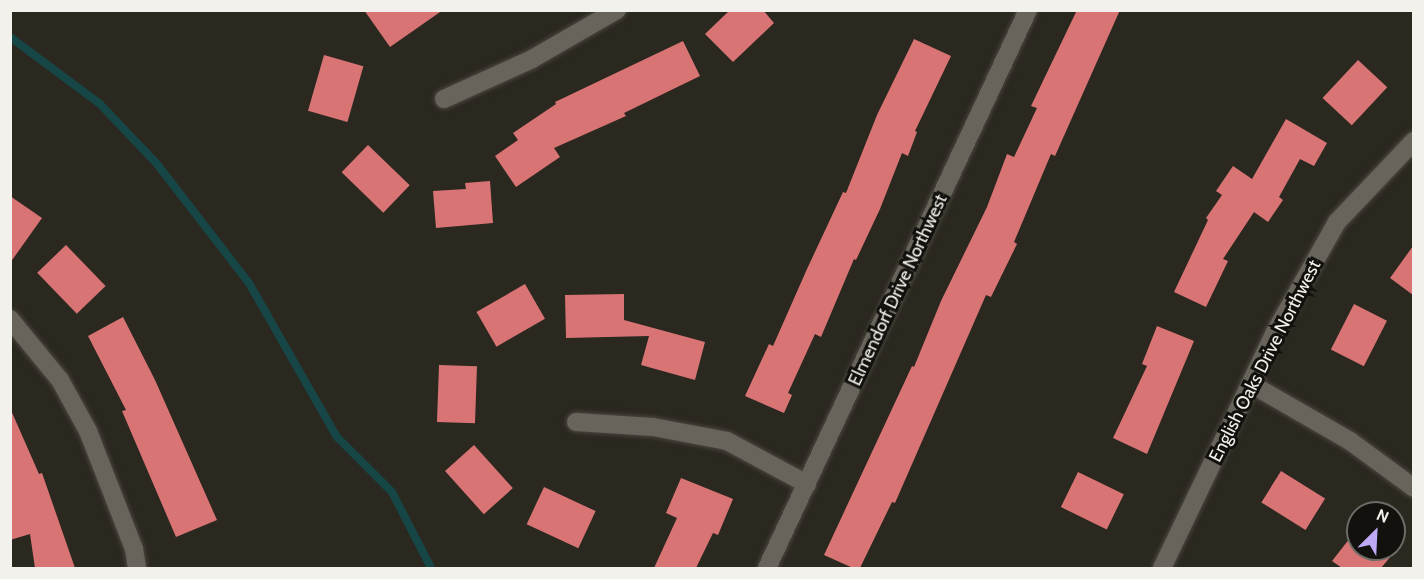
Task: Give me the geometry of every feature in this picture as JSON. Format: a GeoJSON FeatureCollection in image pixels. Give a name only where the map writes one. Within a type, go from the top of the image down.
{"type":"FeatureCollection","features":[{"type":"Feature","properties":{"kind":"street"},"geometry":{"type":"LineString","coordinates":[[444,99],[532,59],[617,10]]}},
{"type":"Feature","properties":{"kind":"street","name":"Elmendorf Drive Northwest"},"geometry":{"type":"LineString","coordinates":[[767,568],[1028,10]]}},
{"type":"Feature","properties":{"kind":"street","name":"English Oaks Drive Northwest"},"geometry":{"type":"LineString","coordinates":[[1162,568],[1275,332],[1336,222],[1413,141]]}},
{"type":"Feature","properties":{"kind":"street"},"geometry":{"type":"LineString","coordinates":[[13,326],[60,380],[88,431],[134,549],[137,568]]}},
{"type":"Feature","properties":{"kind":"street"},"geometry":{"type":"LineString","coordinates":[[1251,384],[1350,441],[1413,488]]}},
{"type":"Feature","properties":{"kind":"street"},"geometry":{"type":"LineString","coordinates":[[576,422],[654,427],[727,441],[807,484]]}},
{"type":"Feature","properties":{"kind":"building"},"geometry":{"type":"Polygon","coordinates":[[[364,10],[443,10],[390,47],[364,10]]]}},
{"type":"Feature","properties":{"kind":"building"},"geometry":{"type":"Polygon","coordinates":[[[730,10],[763,10],[774,23],[733,62],[705,34],[730,10]]]}},
{"type":"Feature","properties":{"kind":"building"},"geometry":{"type":"Polygon","coordinates":[[[1077,10],[1120,10],[1055,156],[1051,154],[1014,242],[1017,244],[991,297],[986,295],[895,503],[892,502],[860,568],[853,568],[824,555],[912,366],[914,367],[941,301],[987,207],[1007,154],[1014,157],[1037,108],[1031,106],[1077,10]]]}},
{"type":"Feature","properties":{"kind":"building"},"geometry":{"type":"Polygon","coordinates":[[[914,39],[951,56],[915,131],[917,132],[908,156],[902,153],[880,209],[856,260],[854,259],[821,337],[815,334],[788,393],[792,395],[784,413],[745,396],[769,344],[773,346],[843,192],[846,193],[877,115],[914,39]]]}},
{"type":"Feature","properties":{"kind":"building"},"geometry":{"type":"Polygon","coordinates":[[[683,41],[700,76],[624,113],[626,116],[554,148],[560,157],[516,187],[495,156],[518,140],[513,133],[556,104],[555,102],[683,41]]]}},
{"type":"Feature","properties":{"kind":"building"},"geometry":{"type":"Polygon","coordinates":[[[324,55],[363,66],[347,122],[308,111],[324,55]]]}},
{"type":"Feature","properties":{"kind":"building"},"geometry":{"type":"Polygon","coordinates":[[[1358,60],[1387,87],[1352,125],[1323,98],[1358,60]]]}},
{"type":"Feature","properties":{"kind":"building"},"geometry":{"type":"Polygon","coordinates":[[[1286,119],[1327,143],[1314,166],[1300,159],[1279,197],[1283,200],[1268,222],[1254,212],[1223,259],[1228,261],[1206,307],[1174,292],[1208,220],[1206,218],[1222,195],[1216,191],[1233,166],[1252,179],[1286,119]]]}},
{"type":"Feature","properties":{"kind":"building"},"geometry":{"type":"Polygon","coordinates":[[[368,145],[410,185],[383,213],[342,172],[368,145]]]}},
{"type":"Feature","properties":{"kind":"building"},"geometry":{"type":"Polygon","coordinates":[[[490,181],[493,223],[436,228],[433,191],[466,189],[465,183],[490,181]]]}},
{"type":"Feature","properties":{"kind":"building"},"geometry":{"type":"Polygon","coordinates":[[[10,196],[42,218],[10,263],[10,196]]]}},
{"type":"Feature","properties":{"kind":"building"},"geometry":{"type":"Polygon","coordinates":[[[66,245],[106,286],[77,314],[37,273],[66,245]]]}},
{"type":"Feature","properties":{"kind":"building"},"geometry":{"type":"Polygon","coordinates":[[[1413,246],[1413,295],[1390,278],[1413,246]]]}},
{"type":"Feature","properties":{"kind":"building"},"geometry":{"type":"Polygon","coordinates":[[[525,284],[545,319],[497,347],[477,312],[525,284]]]}},
{"type":"Feature","properties":{"kind":"building"},"geometry":{"type":"Polygon","coordinates":[[[624,294],[624,320],[705,342],[695,380],[641,365],[649,336],[566,338],[565,295],[624,294]]]}},
{"type":"Feature","properties":{"kind":"building"},"geometry":{"type":"Polygon","coordinates":[[[1354,304],[1387,321],[1364,366],[1331,349],[1354,304]]]}},
{"type":"Feature","properties":{"kind":"building"},"geometry":{"type":"Polygon","coordinates":[[[123,317],[155,380],[217,520],[176,537],[122,411],[126,410],[88,336],[123,317]]]}},
{"type":"Feature","properties":{"kind":"building"},"geometry":{"type":"Polygon","coordinates":[[[1157,326],[1194,341],[1147,454],[1113,438],[1147,366],[1142,364],[1157,326]]]}},
{"type":"Feature","properties":{"kind":"building"},"geometry":{"type":"Polygon","coordinates":[[[439,365],[477,366],[475,423],[437,422],[439,365]]]}},
{"type":"Feature","properties":{"kind":"building"},"geometry":{"type":"Polygon","coordinates":[[[10,408],[39,474],[42,473],[75,568],[35,568],[30,534],[10,540],[10,408]]]}},
{"type":"Feature","properties":{"kind":"building"},"geometry":{"type":"Polygon","coordinates":[[[474,445],[513,488],[484,514],[445,471],[474,445]]]}},
{"type":"Feature","properties":{"kind":"building"},"geometry":{"type":"Polygon","coordinates":[[[1281,471],[1325,499],[1305,530],[1261,502],[1281,471]]]}},
{"type":"Feature","properties":{"kind":"building"},"geometry":{"type":"Polygon","coordinates":[[[1078,472],[1124,494],[1107,529],[1061,507],[1078,472]]]}},
{"type":"Feature","properties":{"kind":"building"},"geometry":{"type":"Polygon","coordinates":[[[681,478],[733,499],[718,535],[713,533],[696,568],[654,568],[677,518],[666,513],[681,478]]]}},
{"type":"Feature","properties":{"kind":"building"},"geometry":{"type":"Polygon","coordinates":[[[544,487],[596,511],[578,548],[527,524],[544,487]]]}},
{"type":"Feature","properties":{"kind":"building"},"geometry":{"type":"Polygon","coordinates":[[[1346,543],[1346,561],[1387,561],[1381,568],[1342,568],[1332,561],[1346,543]]]}},
{"type":"Feature","properties":{"kind":"waterway"},"geometry":{"type":"LineString","coordinates":[[10,37],[99,103],[157,164],[249,283],[337,437],[392,492],[431,568]]}}]}
